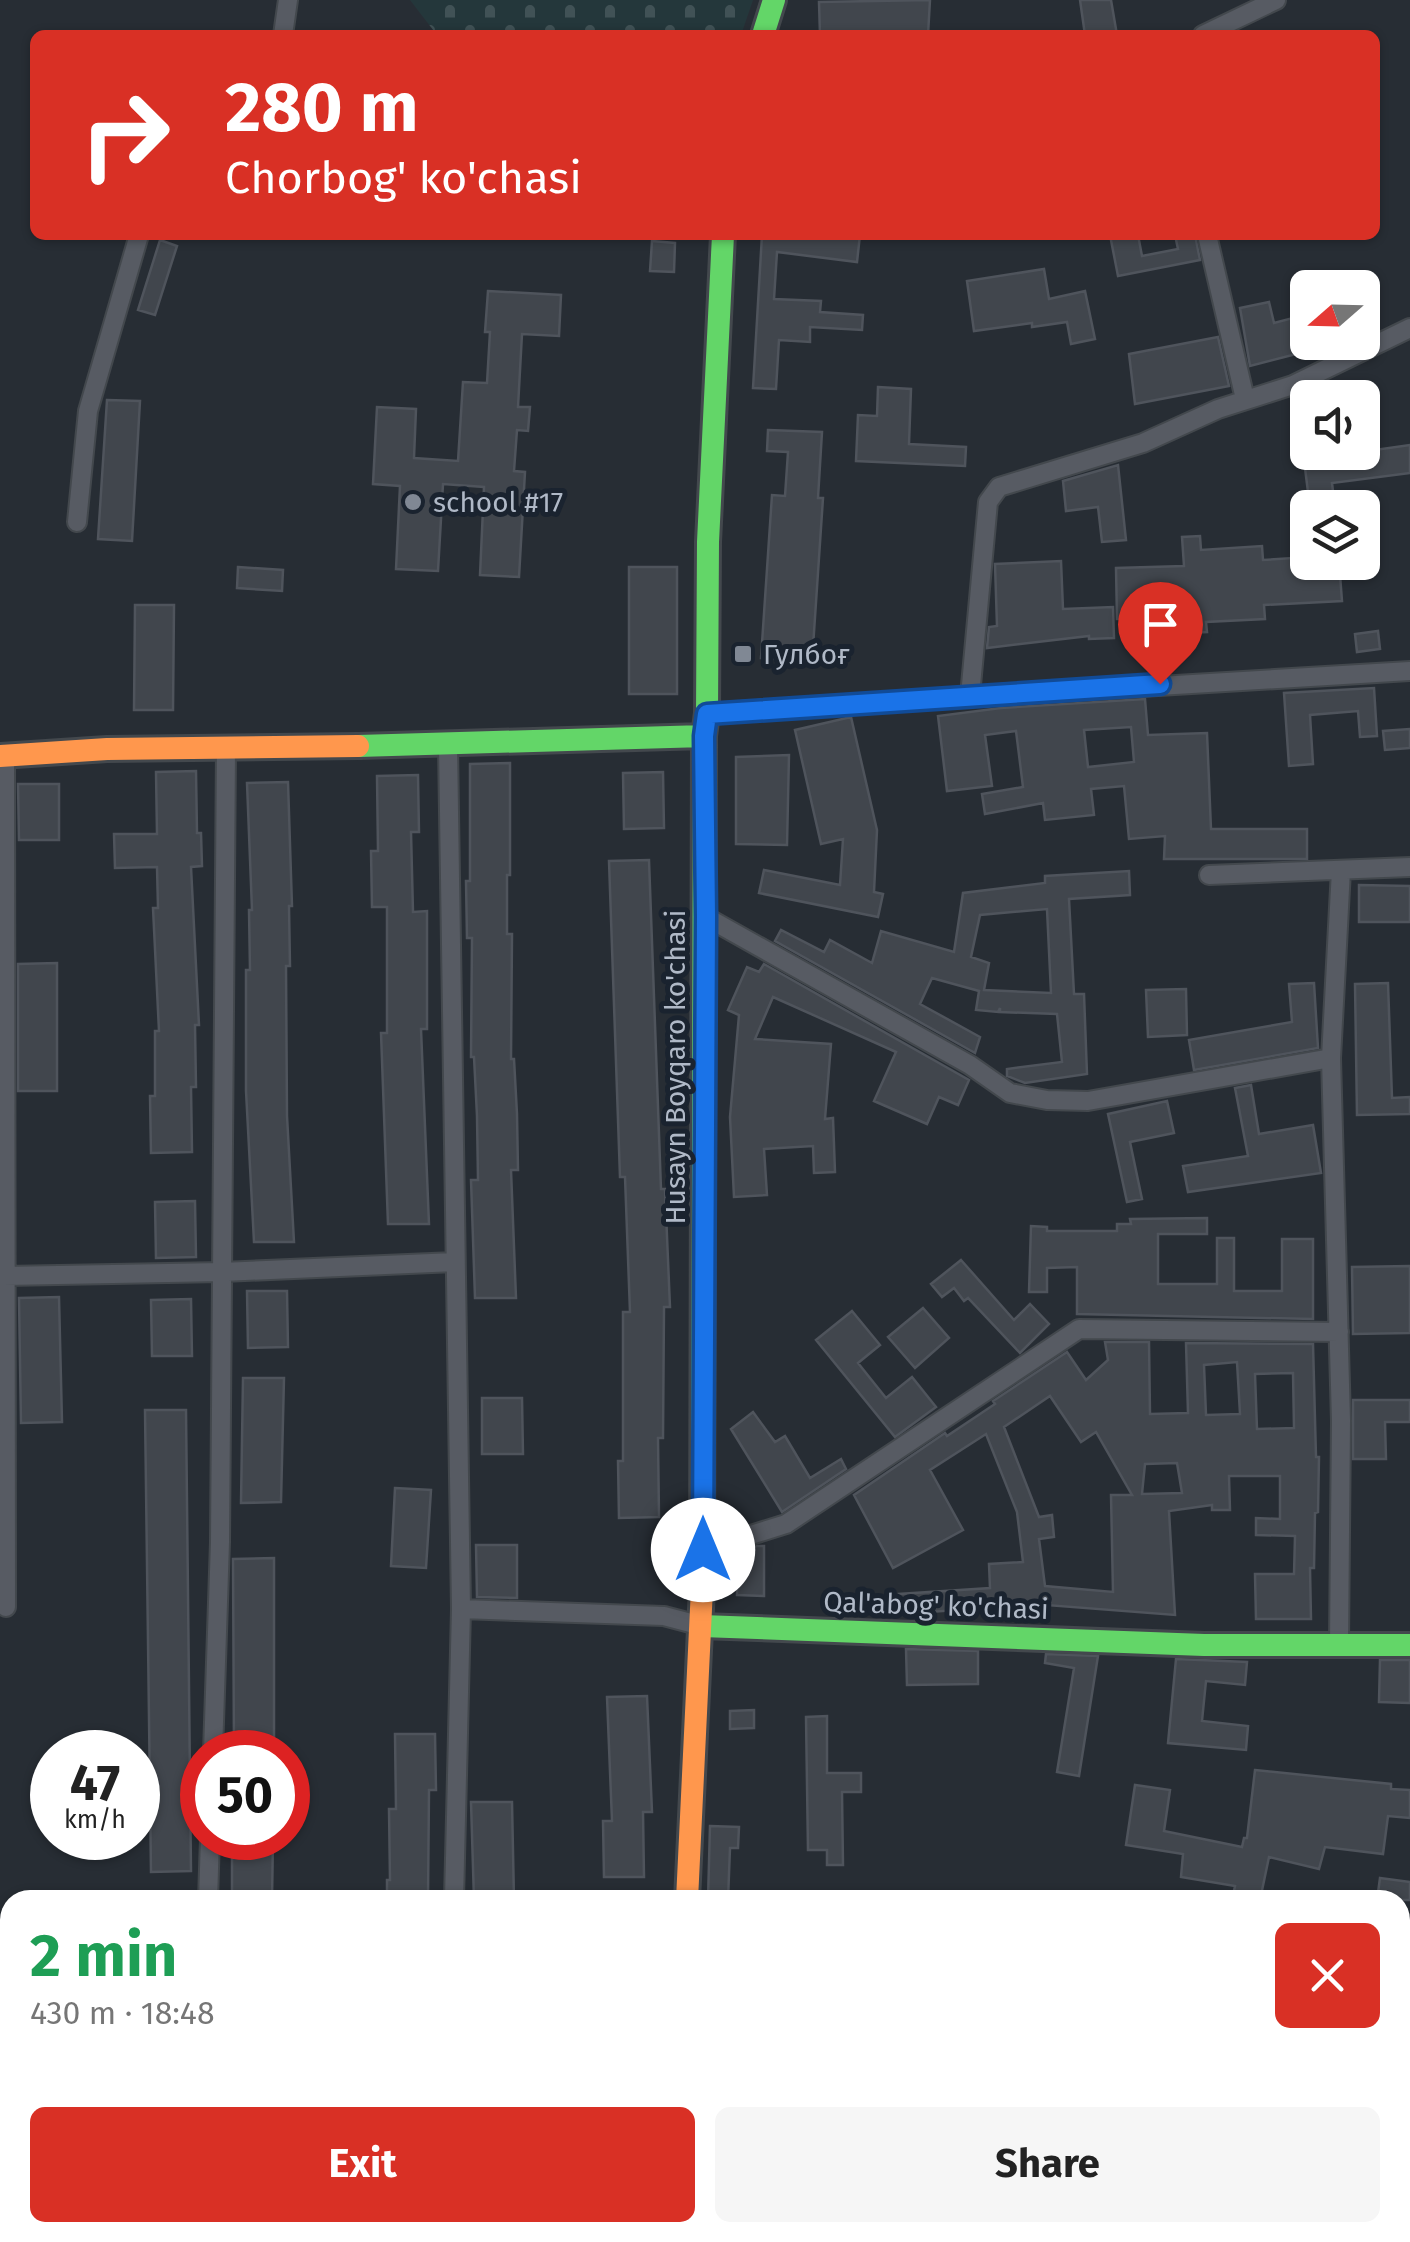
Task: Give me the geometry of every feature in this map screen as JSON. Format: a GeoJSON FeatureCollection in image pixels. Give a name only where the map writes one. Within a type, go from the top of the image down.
{"type":"FeatureCollection","features":[{"type":"Feature","properties":{"kind":"main road"},"geometry":{"type":"LineString","coordinates":[[765,30],[774,0]]}},
{"type":"Feature","properties":{"kind":"main road","name":"Husayn Boyqaro ko'chasi"},"geometry":{"type":"LineString","coordinates":[[688,1890],[702,1626],[705,725],[708,542],[723,240]]}},
{"type":"Feature","properties":{"kind":"main road"},"geometry":{"type":"LineString","coordinates":[[3,756],[107,748],[448,744],[705,725]]}},
{"type":"Feature","properties":{"kind":"main road","name":"Qal'abog' ko'chasi"},"geometry":{"type":"LineString","coordinates":[[702,1626],[1204,1646],[1410,1646]]}},
{"type":"Feature","properties":{"kind":"street"},"geometry":{"type":"LineString","coordinates":[[283,30],[288,0]]}},
{"type":"Feature","properties":{"kind":"street"},"geometry":{"type":"LineString","coordinates":[[1213,30],[1276,0]]}},
{"type":"Feature","properties":{"kind":"street"},"geometry":{"type":"LineString","coordinates":[[78,522],[88,412],[139,240]]}},
{"type":"Feature","properties":{"kind":"street"},"geometry":{"type":"LineString","coordinates":[[1208,240],[1245,400]]}},
{"type":"Feature","properties":{"kind":"street"},"geometry":{"type":"LineString","coordinates":[[970,696],[988,502],[999,487],[1143,443],[1245,400],[1293,385],[1410,328]]}},
{"type":"Feature","properties":{"kind":"street"},"geometry":{"type":"LineString","coordinates":[[705,725],[970,696],[1410,671]]}},
{"type":"Feature","properties":{"kind":"street"},"geometry":{"type":"LineString","coordinates":[[448,744],[462,1609],[454,1890]]}},
{"type":"Feature","properties":{"kind":"street"},"geometry":{"type":"LineString","coordinates":[[214,1730],[220,1542],[226,747]]}},
{"type":"Feature","properties":{"kind":"street"},"geometry":{"type":"LineString","coordinates":[[3,756],[6,1607]]}},
{"type":"Feature","properties":{"kind":"street"},"geometry":{"type":"LineString","coordinates":[[1209,876],[1410,867]]}},
{"type":"Feature","properties":{"kind":"street"},"geometry":{"type":"LineString","coordinates":[[1339,1646],[1339,1332],[1331,1058],[1341,870]]}},
{"type":"Feature","properties":{"kind":"street"},"geometry":{"type":"LineString","coordinates":[[706,916],[970,1065],[1010,1093],[1046,1100],[1088,1100],[1331,1058]]}},
{"type":"Feature","properties":{"kind":"street"},"geometry":{"type":"LineString","coordinates":[[4,1276],[455,1262]]}},
{"type":"Feature","properties":{"kind":"street"},"geometry":{"type":"LineString","coordinates":[[703,1550],[786,1524],[1078,1329],[1339,1332]]}},
{"type":"Feature","properties":{"kind":"street","name":"Qal'abog' ko'chasi"},"geometry":{"type":"LineString","coordinates":[[462,1609],[664,1616],[702,1626]]}},
{"type":"Feature","properties":{"kind":"street"},"geometry":{"type":"LineString","coordinates":[[208,1890],[209,1860]]}},
{"type":"Feature","properties":{"kind":"green space"},"geometry":{"type":"Polygon","coordinates":[[[410,0],[753,0],[743,30],[433,30],[410,0]]]}},
{"type":"Feature","properties":{"kind":"building"},"geometry":{"type":"Polygon","coordinates":[[[930,0],[928,30],[820,30],[819,2],[930,0]]]}},
{"type":"Feature","properties":{"kind":"building"},"geometry":{"type":"Polygon","coordinates":[[[1080,0],[1111,0],[1116,30],[1084,30],[1080,0]]]}},
{"type":"Feature","properties":{"kind":"building"},"geometry":{"type":"Polygon","coordinates":[[[160,240],[177,246],[155,315],[138,310],[160,240]]]}},
{"type":"Feature","properties":{"kind":"building"},"geometry":{"type":"Polygon","coordinates":[[[762,240],[859,240],[857,262],[777,252],[774,299],[821,301],[820,312],[863,315],[862,330],[810,327],[810,342],[779,340],[776,389],[753,388],[762,240]]]}},
{"type":"Feature","properties":{"kind":"building"},"geometry":{"type":"Polygon","coordinates":[[[1111,240],[1139,240],[1142,256],[1178,249],[1176,240],[1196,240],[1200,260],[1118,276],[1111,240]]]}},
{"type":"Feature","properties":{"kind":"building"},"geometry":{"type":"Polygon","coordinates":[[[652,241],[675,243],[674,272],[650,271],[652,241]]]}},
{"type":"Feature","properties":{"kind":"building"},"geometry":{"type":"Polygon","coordinates":[[[1044,269],[1049,299],[1085,291],[1095,339],[1071,344],[1067,322],[974,331],[967,281],[1044,269]]]}},
{"type":"Feature","properties":{"kind":"building"},"geometry":{"type":"Polygon","coordinates":[[[488,291],[561,295],[559,336],[522,334],[518,407],[530,407],[528,431],[517,430],[514,471],[525,472],[519,577],[480,575],[484,487],[443,484],[438,571],[396,569],[400,486],[373,484],[377,407],[416,409],[414,458],[458,461],[463,382],[487,383],[488,291]]]}},
{"type":"Feature","properties":{"kind":"building"},"geometry":{"type":"Polygon","coordinates":[[[1269,302],[1274,323],[1290,319],[1290,356],[1250,366],[1240,308],[1269,302]]]}},
{"type":"Feature","properties":{"kind":"building"},"geometry":{"type":"Polygon","coordinates":[[[1218,337],[1229,386],[1135,404],[1129,354],[1218,337]]]}},
{"type":"Feature","properties":{"kind":"building"},"geometry":{"type":"Polygon","coordinates":[[[878,387],[911,389],[909,444],[966,447],[965,466],[856,461],[858,415],[877,416],[878,387]]]}},
{"type":"Feature","properties":{"kind":"building"},"geometry":{"type":"Polygon","coordinates":[[[107,400],[140,401],[132,541],[98,539],[107,400]]]}},
{"type":"Feature","properties":{"kind":"building"},"geometry":{"type":"Polygon","coordinates":[[[768,430],[822,432],[818,498],[823,498],[812,662],[761,658],[772,495],[785,496],[788,452],[767,451],[768,430]]]}},
{"type":"Feature","properties":{"kind":"building"},"geometry":{"type":"Polygon","coordinates":[[[1410,445],[1410,473],[1332,483],[1333,490],[1308,490],[1305,470],[1380,470],[1380,449],[1410,445]]]}},
{"type":"Feature","properties":{"kind":"building"},"geometry":{"type":"Polygon","coordinates":[[[1118,465],[1126,540],[1102,542],[1098,507],[1066,511],[1063,481],[1118,465]]]}},
{"type":"Feature","properties":{"kind":"building"},"geometry":{"type":"Polygon","coordinates":[[[1200,536],[1201,550],[1262,546],[1263,560],[1290,558],[1290,580],[1340,580],[1342,601],[1264,605],[1265,619],[1206,622],[1207,632],[1189,633],[1187,617],[1117,619],[1116,568],[1184,566],[1182,537],[1200,536]]]}},
{"type":"Feature","properties":{"kind":"building"},"geometry":{"type":"Polygon","coordinates":[[[1061,561],[1063,609],[1113,607],[1114,638],[1089,636],[987,648],[989,627],[997,626],[995,564],[1061,561]]]}},
{"type":"Feature","properties":{"kind":"building"},"geometry":{"type":"Polygon","coordinates":[[[238,567],[283,570],[282,591],[237,588],[238,567]]]}},
{"type":"Feature","properties":{"kind":"building"},"geometry":{"type":"Polygon","coordinates":[[[629,567],[677,567],[677,694],[629,694],[629,567]]]}},
{"type":"Feature","properties":{"kind":"building"},"geometry":{"type":"Polygon","coordinates":[[[135,605],[174,605],[173,710],[134,710],[135,605]]]}},
{"type":"Feature","properties":{"kind":"building"},"geometry":{"type":"Polygon","coordinates":[[[1378,631],[1380,649],[1357,652],[1355,634],[1378,631]]]}},
{"type":"Feature","properties":{"kind":"building"},"geometry":{"type":"Polygon","coordinates":[[[1374,688],[1377,736],[1360,737],[1358,711],[1310,715],[1313,764],[1289,766],[1284,693],[1374,688]]]}},
{"type":"Feature","properties":{"kind":"building"},"geometry":{"type":"Polygon","coordinates":[[[1145,699],[1148,735],[1207,733],[1211,829],[1307,829],[1307,859],[1164,859],[1165,836],[1129,839],[1124,786],[1091,789],[1094,815],[1045,820],[1043,803],[985,814],[982,794],[1023,787],[1016,731],[985,735],[992,786],[947,791],[938,716],[1145,699]],[[1131,727],[1084,730],[1088,767],[1134,762],[1131,727]]]}},
{"type":"Feature","properties":{"kind":"building"},"geometry":{"type":"Polygon","coordinates":[[[851,717],[877,830],[874,892],[883,894],[878,917],[759,893],[764,870],[840,885],[843,839],[821,844],[795,730],[851,717]]]}},
{"type":"Feature","properties":{"kind":"building"},"geometry":{"type":"Polygon","coordinates":[[[1410,729],[1410,748],[1385,750],[1383,731],[1410,729]]]}},
{"type":"Feature","properties":{"kind":"building"},"geometry":{"type":"Polygon","coordinates":[[[789,755],[787,845],[736,844],[736,757],[789,755]]]}},
{"type":"Feature","properties":{"kind":"building"},"geometry":{"type":"Polygon","coordinates":[[[510,763],[507,934],[512,934],[511,1059],[517,1114],[518,1170],[511,1170],[516,1298],[475,1298],[471,1180],[478,1180],[477,1116],[471,1057],[472,938],[467,938],[466,881],[470,881],[470,764],[510,763]]]}},
{"type":"Feature","properties":{"kind":"building"},"geometry":{"type":"Polygon","coordinates":[[[196,771],[202,866],[191,867],[199,1025],[195,1025],[196,1087],[191,1087],[192,1152],[151,1153],[150,1096],[155,1096],[155,1031],[159,1031],[153,908],[158,908],[157,867],[115,868],[114,834],[157,834],[156,772],[196,771]]]}},
{"type":"Feature","properties":{"kind":"building"},"geometry":{"type":"Polygon","coordinates":[[[663,772],[664,828],[624,829],[623,773],[663,772]]]}},
{"type":"Feature","properties":{"kind":"building"},"geometry":{"type":"Polygon","coordinates":[[[418,775],[419,832],[411,832],[413,912],[427,911],[427,1029],[421,1029],[429,1224],[388,1224],[381,1033],[387,1033],[387,907],[372,907],[371,851],[378,851],[377,776],[418,775]]]}},
{"type":"Feature","properties":{"kind":"building"},"geometry":{"type":"Polygon","coordinates":[[[288,782],[292,906],[290,966],[286,966],[287,1116],[294,1242],[254,1242],[246,1091],[246,970],[250,970],[252,910],[247,783],[288,782]]]}},
{"type":"Feature","properties":{"kind":"building"},"geometry":{"type":"Polygon","coordinates":[[[18,784],[59,784],[59,840],[19,840],[18,784]]]}},
{"type":"Feature","properties":{"kind":"building"},"geometry":{"type":"Polygon","coordinates":[[[649,860],[661,1189],[665,1189],[670,1307],[664,1307],[659,1517],[619,1518],[623,1312],[630,1312],[625,1177],[620,1177],[609,861],[649,860]]]}},
{"type":"Feature","properties":{"kind":"building"},"geometry":{"type":"Polygon","coordinates":[[[1129,871],[1130,895],[1069,899],[1074,994],[1084,994],[1087,1074],[1025,1083],[1007,1076],[1007,1069],[1062,1062],[1057,1014],[1000,1012],[1000,1008],[998,1012],[976,1010],[979,991],[932,978],[920,1004],[980,1037],[975,1053],[775,941],[781,930],[824,952],[830,940],[872,963],[881,931],[954,952],[963,893],[1045,883],[1045,876],[1129,871]],[[1047,909],[980,915],[971,957],[989,963],[984,990],[1051,993],[1047,909]]]}},
{"type":"Feature","properties":{"kind":"building"},"geometry":{"type":"Polygon","coordinates":[[[1359,885],[1410,886],[1410,922],[1359,922],[1359,885]]]}},
{"type":"Feature","properties":{"kind":"building"},"geometry":{"type":"Polygon","coordinates":[[[57,963],[57,1091],[18,1091],[18,964],[57,963]]]}},
{"type":"Feature","properties":{"kind":"building"},"geometry":{"type":"Polygon","coordinates":[[[764,964],[969,1080],[958,1105],[939,1097],[927,1124],[874,1101],[896,1052],[773,997],[755,1039],[831,1044],[825,1119],[833,1118],[835,1172],[814,1173],[813,1146],[764,1149],[767,1195],[734,1197],[730,1117],[739,1015],[728,1010],[747,967],[759,972],[764,964]]]}},
{"type":"Feature","properties":{"kind":"building"},"geometry":{"type":"Polygon","coordinates":[[[1314,983],[1318,1048],[1194,1070],[1189,1040],[1292,1022],[1289,984],[1314,983]]]}},
{"type":"Feature","properties":{"kind":"building"},"geometry":{"type":"Polygon","coordinates":[[[1388,983],[1392,1098],[1410,1097],[1410,1114],[1357,1115],[1355,984],[1388,983]]]}},
{"type":"Feature","properties":{"kind":"building"},"geometry":{"type":"Polygon","coordinates":[[[1186,989],[1187,1035],[1148,1037],[1146,990],[1186,989]]]}},
{"type":"Feature","properties":{"kind":"building"},"geometry":{"type":"Polygon","coordinates":[[[1251,1085],[1259,1134],[1313,1125],[1321,1173],[1188,1192],[1183,1166],[1248,1156],[1235,1088],[1251,1085]]]}},
{"type":"Feature","properties":{"kind":"building"},"geometry":{"type":"Polygon","coordinates":[[[1167,1101],[1174,1133],[1130,1142],[1142,1199],[1127,1202],[1108,1114],[1167,1101]]]}},
{"type":"Feature","properties":{"kind":"building"},"geometry":{"type":"Polygon","coordinates":[[[195,1201],[196,1257],[156,1258],[155,1202],[195,1201]]]}},
{"type":"Feature","properties":{"kind":"building"},"geometry":{"type":"Polygon","coordinates":[[[1207,1218],[1207,1234],[1158,1234],[1158,1284],[1217,1284],[1217,1238],[1234,1238],[1234,1291],[1282,1291],[1282,1239],[1313,1239],[1313,1319],[1077,1314],[1077,1267],[1047,1268],[1047,1292],[1029,1292],[1031,1226],[1047,1227],[1047,1231],[1117,1231],[1117,1224],[1131,1224],[1130,1219],[1207,1218]]]}},
{"type":"Feature","properties":{"kind":"building"},"geometry":{"type":"Polygon","coordinates":[[[961,1260],[1014,1320],[1030,1304],[1049,1324],[1020,1353],[968,1298],[964,1301],[954,1288],[942,1297],[931,1284],[961,1260]]]}},
{"type":"Feature","properties":{"kind":"building"},"geometry":{"type":"Polygon","coordinates":[[[1410,1266],[1410,1333],[1353,1334],[1352,1267],[1410,1266]]]}},
{"type":"Feature","properties":{"kind":"building"},"geometry":{"type":"Polygon","coordinates":[[[247,1291],[287,1291],[288,1347],[248,1348],[247,1291]]]}},
{"type":"Feature","properties":{"kind":"building"},"geometry":{"type":"Polygon","coordinates":[[[59,1297],[62,1422],[21,1423],[19,1298],[59,1297]]]}},
{"type":"Feature","properties":{"kind":"building"},"geometry":{"type":"Polygon","coordinates":[[[191,1299],[192,1356],[152,1356],[151,1300],[191,1299]]]}},
{"type":"Feature","properties":{"kind":"building"},"geometry":{"type":"Polygon","coordinates":[[[923,1308],[949,1338],[915,1368],[888,1337],[923,1308]]]}},
{"type":"Feature","properties":{"kind":"building"},"geometry":{"type":"Polygon","coordinates":[[[852,1311],[880,1345],[858,1363],[886,1398],[912,1377],[936,1407],[895,1437],[816,1340],[852,1311]]]}},
{"type":"Feature","properties":{"kind":"building"},"geometry":{"type":"Polygon","coordinates":[[[1105,1342],[1149,1342],[1150,1414],[1188,1413],[1186,1343],[1313,1344],[1319,1457],[1314,1568],[1310,1568],[1311,1619],[1256,1619],[1255,1574],[1294,1574],[1295,1536],[1256,1535],[1256,1518],[1280,1519],[1280,1476],[1229,1476],[1230,1510],[1212,1510],[1212,1505],[1169,1511],[1175,1615],[1047,1605],[1048,1611],[1029,1614],[1028,1605],[901,1614],[899,1594],[990,1588],[989,1564],[1023,1562],[1017,1512],[986,1434],[930,1470],[963,1530],[893,1568],[854,1495],[995,1404],[993,1401],[1067,1352],[1086,1380],[1108,1360],[1105,1342]],[[1237,1362],[1204,1365],[1206,1415],[1240,1414],[1237,1362]],[[1293,1373],[1255,1374],[1257,1429],[1294,1428],[1293,1373]],[[1050,1396],[1004,1427],[1039,1517],[1052,1515],[1054,1537],[1039,1539],[1045,1586],[1113,1592],[1111,1495],[1132,1495],[1096,1432],[1081,1442],[1050,1396]],[[1177,1463],[1145,1464],[1142,1494],[1182,1493],[1177,1463]]]}},
{"type":"Feature","properties":{"kind":"building"},"geometry":{"type":"Polygon","coordinates":[[[243,1378],[284,1378],[281,1502],[241,1503],[243,1378]]]}},
{"type":"Feature","properties":{"kind":"building"},"geometry":{"type":"Polygon","coordinates":[[[482,1398],[522,1398],[523,1454],[482,1454],[482,1398]]]}},
{"type":"Feature","properties":{"kind":"building"},"geometry":{"type":"Polygon","coordinates":[[[1353,1400],[1410,1400],[1410,1422],[1385,1422],[1386,1459],[1353,1459],[1353,1400]]]}},
{"type":"Feature","properties":{"kind":"building"},"geometry":{"type":"Polygon","coordinates":[[[145,1410],[186,1410],[189,1730],[180,1730],[180,1860],[191,1860],[191,1871],[151,1872],[151,1860],[160,1860],[160,1730],[149,1730],[145,1410]]]}},
{"type":"Feature","properties":{"kind":"building"},"geometry":{"type":"Polygon","coordinates":[[[753,1412],[775,1442],[785,1436],[810,1478],[841,1459],[846,1469],[782,1512],[731,1429],[753,1412]]]}},
{"type":"Feature","properties":{"kind":"building"},"geometry":{"type":"Polygon","coordinates":[[[395,1488],[431,1490],[426,1568],[391,1566],[395,1488]]]}},
{"type":"Feature","properties":{"kind":"building"},"geometry":{"type":"Polygon","coordinates":[[[476,1545],[517,1545],[517,1598],[477,1597],[476,1545]]]}},
{"type":"Feature","properties":{"kind":"building"},"geometry":{"type":"Polygon","coordinates":[[[764,1546],[764,1596],[737,1595],[738,1552],[764,1546]]]}},
{"type":"Feature","properties":{"kind":"building"},"geometry":{"type":"Polygon","coordinates":[[[274,1558],[274,1730],[234,1730],[233,1559],[274,1558]]]}},
{"type":"Feature","properties":{"kind":"building"},"geometry":{"type":"Polygon","coordinates":[[[906,1649],[978,1651],[978,1684],[907,1685],[906,1649]]]}},
{"type":"Feature","properties":{"kind":"building"},"geometry":{"type":"Polygon","coordinates":[[[1046,1654],[1098,1656],[1079,1776],[1057,1772],[1074,1668],[1045,1663],[1046,1654]]]}},
{"type":"Feature","properties":{"kind":"building"},"geometry":{"type":"Polygon","coordinates":[[[1176,1659],[1247,1662],[1245,1685],[1206,1681],[1202,1721],[1248,1726],[1246,1750],[1168,1743],[1176,1659]]]}},
{"type":"Feature","properties":{"kind":"building"},"geometry":{"type":"Polygon","coordinates":[[[1380,1660],[1410,1660],[1410,1703],[1379,1702],[1380,1660]]]}},
{"type":"Feature","properties":{"kind":"building"},"geometry":{"type":"Polygon","coordinates":[[[647,1696],[652,1812],[643,1812],[644,1877],[604,1877],[603,1821],[612,1821],[607,1697],[647,1696]]]}},
{"type":"Feature","properties":{"kind":"building"},"geometry":{"type":"Polygon","coordinates":[[[754,1710],[754,1728],[730,1729],[730,1711],[754,1710]]]}},
{"type":"Feature","properties":{"kind":"building"},"geometry":{"type":"Polygon","coordinates":[[[827,1716],[827,1773],[861,1773],[861,1792],[842,1792],[843,1865],[827,1865],[827,1850],[808,1850],[806,1717],[827,1716]]]}},
{"type":"Feature","properties":{"kind":"building"},"geometry":{"type":"Polygon","coordinates":[[[395,1734],[435,1734],[436,1790],[429,1790],[428,1890],[387,1890],[389,1809],[396,1809],[395,1734]]]}},
{"type":"Feature","properties":{"kind":"building"},"geometry":{"type":"Polygon","coordinates":[[[1255,1770],[1391,1784],[1391,1789],[1410,1790],[1410,1818],[1388,1816],[1383,1854],[1325,1847],[1319,1869],[1269,1857],[1262,1890],[1234,1890],[1235,1886],[1181,1877],[1183,1854],[1126,1845],[1135,1785],[1170,1790],[1164,1831],[1242,1847],[1247,1838],[1255,1770]]]}},
{"type":"Feature","properties":{"kind":"building"},"geometry":{"type":"Polygon","coordinates":[[[471,1802],[512,1802],[514,1890],[474,1890],[471,1802]]]}},
{"type":"Feature","properties":{"kind":"building"},"geometry":{"type":"Polygon","coordinates":[[[710,1826],[739,1827],[738,1848],[730,1848],[728,1890],[708,1890],[710,1826]]]}},
{"type":"Feature","properties":{"kind":"building"},"geometry":{"type":"Polygon","coordinates":[[[232,1860],[273,1860],[272,1890],[232,1890],[232,1860]]]}},
{"type":"Feature","properties":{"kind":"building"},"geometry":{"type":"Polygon","coordinates":[[[1380,1878],[1410,1882],[1410,1890],[1378,1890],[1380,1878]]]}},
{"type":"Feature","properties":{"kind":"traffic: fast"},"geometry":{"type":"LineString","coordinates":[[765,30],[774,0]]}},
{"type":"Feature","properties":{"kind":"traffic: fast"},"geometry":{"type":"LineString","coordinates":[[702,1588],[704,736],[708,542],[723,240]]}},
{"type":"Feature","properties":{"kind":"traffic: fast"},"geometry":{"type":"LineString","coordinates":[[358,746],[704,736]]}},
{"type":"Feature","properties":{"kind":"traffic: fast"},"geometry":{"type":"LineString","coordinates":[[702,1626],[1204,1645],[1410,1645]]}},
{"type":"Feature","properties":{"kind":"traffic: slow"},"geometry":{"type":"LineString","coordinates":[[0,756],[107,749],[358,746]]}},
{"type":"Feature","properties":{"kind":"traffic: slow"},"geometry":{"type":"LineString","coordinates":[[687,1890],[702,1588]]}},
{"type":"Feature","properties":{"kind":"place","name":"school #17"},"geometry":{"type":"Point","coordinates":[413,502]}},
{"type":"Feature","properties":{"kind":"place","name":"Гулбоғ"},"geometry":{"type":"Point","coordinates":[743,654]}},
{"type":"Feature","properties":{"kind":"route"},"geometry":{"type":"LineString","coordinates":[[703,1550],[707,714],[1160,684]]}}]}
